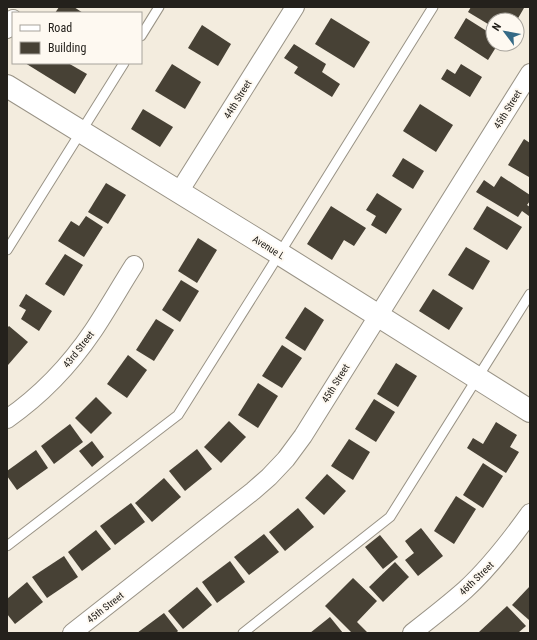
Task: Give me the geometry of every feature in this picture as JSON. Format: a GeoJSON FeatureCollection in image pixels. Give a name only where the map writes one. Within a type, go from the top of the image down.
{"type":"FeatureCollection","features":[{"type":"Feature","properties":{"kind":"street","name":"44th Street"},"geometry":{"type":"LineString","coordinates":[[179,192],[295,7]]}},
{"type":"Feature","properties":{"kind":"street","name":"45th Street"},"geometry":{"type":"LineString","coordinates":[[72,633],[253,491],[286,459],[378,316],[530,73]]}},
{"type":"Feature","properties":{"kind":"street","name":"Avenue L"},"geometry":{"type":"LineString","coordinates":[[7,86],[280,254],[530,411]]}},
{"type":"Feature","properties":{"kind":"street","name":"43rd Street"},"geometry":{"type":"LineString","coordinates":[[7,419],[45,388],[68,364],[92,332],[134,266]]}},
{"type":"Feature","properties":{"kind":"street","name":"46th Street"},"geometry":{"type":"LineString","coordinates":[[412,633],[464,591],[488,567],[510,541],[530,513]]}},
{"type":"Feature","properties":{"kind":"lane"},"geometry":{"type":"LineString","coordinates":[[142,34],[159,7]]}},
{"type":"Feature","properties":{"kind":"lane"},"geometry":{"type":"LineString","coordinates":[[7,546],[178,415],[433,7]]}},
{"type":"Feature","properties":{"kind":"lane"},"geometry":{"type":"LineString","coordinates":[[7,250],[123,64]]}},
{"type":"Feature","properties":{"kind":"lane"},"geometry":{"type":"LineString","coordinates":[[243,633],[390,517],[530,294]]}},
{"type":"Feature","properties":{"kind":"building"},"geometry":{"type":"Polygon","coordinates":[[[59,7],[74,7],[82,12],[56,12],[59,7]]]}},
{"type":"Feature","properties":{"kind":"building"},"geometry":{"type":"Polygon","coordinates":[[[471,7],[524,8],[522,12],[485,12],[485,22],[468,12],[471,7]]]}},
{"type":"Feature","properties":{"kind":"building"},"geometry":{"type":"Polygon","coordinates":[[[331,18],[370,42],[354,68],[315,44],[331,18]]]}},
{"type":"Feature","properties":{"kind":"building"},"geometry":{"type":"Polygon","coordinates":[[[466,18],[485,30],[485,52],[493,52],[488,60],[454,38],[466,18]]]}},
{"type":"Feature","properties":{"kind":"building"},"geometry":{"type":"Polygon","coordinates":[[[202,25],[231,44],[218,66],[188,48],[202,25]]]}},
{"type":"Feature","properties":{"kind":"building"},"geometry":{"type":"Polygon","coordinates":[[[294,44],[326,64],[322,72],[340,84],[332,97],[294,73],[298,67],[284,58],[294,44]]]}},
{"type":"Feature","properties":{"kind":"building"},"geometry":{"type":"Polygon","coordinates":[[[27,64],[70,64],[87,74],[75,94],[27,64]]]}},
{"type":"Feature","properties":{"kind":"building"},"geometry":{"type":"Polygon","coordinates":[[[172,64],[201,82],[185,109],[155,91],[172,64]]]}},
{"type":"Feature","properties":{"kind":"building"},"geometry":{"type":"Polygon","coordinates":[[[461,64],[482,77],[470,97],[441,79],[447,69],[455,74],[461,64]]]}},
{"type":"Feature","properties":{"kind":"building"},"geometry":{"type":"Polygon","coordinates":[[[420,104],[453,125],[436,152],[403,131],[420,104]]]}},
{"type":"Feature","properties":{"kind":"building"},"geometry":{"type":"Polygon","coordinates":[[[143,109],[173,127],[160,147],[131,129],[143,109]]]}},
{"type":"Feature","properties":{"kind":"building"},"geometry":{"type":"Polygon","coordinates":[[[524,139],[530,143],[529,177],[508,165],[524,139]]]}},
{"type":"Feature","properties":{"kind":"building"},"geometry":{"type":"Polygon","coordinates":[[[403,158],[424,171],[413,189],[392,176],[403,158]]]}},
{"type":"Feature","properties":{"kind":"building"},"geometry":{"type":"Polygon","coordinates":[[[501,176],[530,195],[530,201],[527,205],[530,207],[529,216],[522,211],[518,217],[476,192],[484,180],[494,187],[501,176]]]}},
{"type":"Feature","properties":{"kind":"building"},"geometry":{"type":"Polygon","coordinates":[[[106,183],[126,195],[108,224],[88,212],[106,183]]]}},
{"type":"Feature","properties":{"kind":"building"},"geometry":{"type":"Polygon","coordinates":[[[377,193],[402,209],[386,234],[371,225],[376,216],[366,210],[377,193]]]}},
{"type":"Feature","properties":{"kind":"building"},"geometry":{"type":"Polygon","coordinates":[[[331,206],[366,228],[354,246],[344,240],[332,260],[307,244],[331,206]]]}},
{"type":"Feature","properties":{"kind":"building"},"geometry":{"type":"Polygon","coordinates":[[[487,206],[522,227],[507,250],[473,229],[487,206]]]}},
{"type":"Feature","properties":{"kind":"building"},"geometry":{"type":"Polygon","coordinates":[[[86,216],[103,227],[84,257],[58,241],[71,221],[79,226],[86,216]]]}},
{"type":"Feature","properties":{"kind":"building"},"geometry":{"type":"Polygon","coordinates":[[[198,238],[217,250],[197,283],[178,271],[198,238]]]}},
{"type":"Feature","properties":{"kind":"building"},"geometry":{"type":"Polygon","coordinates":[[[466,247],[490,261],[473,290],[448,275],[466,247]]]}},
{"type":"Feature","properties":{"kind":"building"},"geometry":{"type":"Polygon","coordinates":[[[65,254],[83,265],[64,296],[45,284],[65,254]]]}},
{"type":"Feature","properties":{"kind":"building"},"geometry":{"type":"Polygon","coordinates":[[[181,280],[199,291],[180,322],[162,310],[181,280]]]}},
{"type":"Feature","properties":{"kind":"building"},"geometry":{"type":"Polygon","coordinates":[[[433,289],[463,308],[449,330],[419,311],[433,289]]]}},
{"type":"Feature","properties":{"kind":"building"},"geometry":{"type":"Polygon","coordinates":[[[26,294],[52,311],[39,331],[21,319],[26,310],[19,306],[26,294]]]}},
{"type":"Feature","properties":{"kind":"building"},"geometry":{"type":"Polygon","coordinates":[[[305,307],[324,320],[305,351],[285,338],[305,307]]]}},
{"type":"Feature","properties":{"kind":"building"},"geometry":{"type":"Polygon","coordinates":[[[156,319],[174,330],[154,361],[136,350],[156,319]]]}},
{"type":"Feature","properties":{"kind":"building"},"geometry":{"type":"Polygon","coordinates":[[[9,326],[28,342],[7,365],[7,328],[9,326]]]}},
{"type":"Feature","properties":{"kind":"building"},"geometry":{"type":"Polygon","coordinates":[[[282,345],[302,358],[282,388],[262,376],[282,345]]]}},
{"type":"Feature","properties":{"kind":"building"},"geometry":{"type":"Polygon","coordinates":[[[128,355],[147,370],[127,398],[107,384],[128,355]]]}},
{"type":"Feature","properties":{"kind":"building"},"geometry":{"type":"Polygon","coordinates":[[[396,363],[417,376],[398,407],[377,394],[396,363]]]}},
{"type":"Feature","properties":{"kind":"building"},"geometry":{"type":"Polygon","coordinates":[[[258,383],[278,396],[258,428],[238,415],[258,383]]]}},
{"type":"Feature","properties":{"kind":"building"},"geometry":{"type":"Polygon","coordinates":[[[96,397],[112,413],[91,434],[75,418],[96,397]]]}},
{"type":"Feature","properties":{"kind":"building"},"geometry":{"type":"Polygon","coordinates":[[[374,399],[395,412],[376,442],[355,429],[374,399]]]}},
{"type":"Feature","properties":{"kind":"building"},"geometry":{"type":"Polygon","coordinates":[[[229,421],[246,437],[221,463],[204,447],[229,421]]]}},
{"type":"Feature","properties":{"kind":"building"},"geometry":{"type":"Polygon","coordinates":[[[496,422],[517,435],[510,447],[519,452],[506,473],[467,448],[473,438],[483,444],[496,422]]]}},
{"type":"Feature","properties":{"kind":"building"},"geometry":{"type":"Polygon","coordinates":[[[70,424],[83,442],[54,464],[41,446],[70,424]]]}},
{"type":"Feature","properties":{"kind":"building"},"geometry":{"type":"Polygon","coordinates":[[[349,439],[370,452],[353,480],[331,466],[349,439]]]}},
{"type":"Feature","properties":{"kind":"building"},"geometry":{"type":"Polygon","coordinates":[[[92,441],[104,457],[92,467],[79,451],[92,441]]]}},
{"type":"Feature","properties":{"kind":"building"},"geometry":{"type":"Polygon","coordinates":[[[197,449],[212,469],[185,491],[169,471],[197,449]]]}},
{"type":"Feature","properties":{"kind":"building"},"geometry":{"type":"Polygon","coordinates":[[[36,450],[48,468],[17,490],[7,476],[7,471],[36,450]]]}},
{"type":"Feature","properties":{"kind":"building"},"geometry":{"type":"Polygon","coordinates":[[[483,463],[503,476],[483,508],[463,495],[483,463]]]}},
{"type":"Feature","properties":{"kind":"building"},"geometry":{"type":"Polygon","coordinates":[[[327,474],[346,491],[324,515],[305,498],[327,474]]]}},
{"type":"Feature","properties":{"kind":"building"},"geometry":{"type":"Polygon","coordinates":[[[164,478],[181,497],[152,522],[135,503],[164,478]]]}},
{"type":"Feature","properties":{"kind":"building"},"geometry":{"type":"Polygon","coordinates":[[[456,496],[476,509],[454,544],[434,531],[456,496]]]}},
{"type":"Feature","properties":{"kind":"building"},"geometry":{"type":"Polygon","coordinates":[[[131,503],[145,522],[115,545],[100,526],[131,503]]]}},
{"type":"Feature","properties":{"kind":"building"},"geometry":{"type":"Polygon","coordinates":[[[298,508],[314,527],[285,551],[269,532],[298,508]]]}},
{"type":"Feature","properties":{"kind":"building"},"geometry":{"type":"Polygon","coordinates":[[[421,528],[443,556],[418,576],[405,560],[414,553],[405,541],[421,528]]]}},
{"type":"Feature","properties":{"kind":"building"},"geometry":{"type":"Polygon","coordinates":[[[96,530],[111,549],[82,571],[68,552],[96,530]]]}},
{"type":"Feature","properties":{"kind":"building"},"geometry":{"type":"Polygon","coordinates":[[[264,534],[279,552],[249,575],[234,557],[264,534]]]}},
{"type":"Feature","properties":{"kind":"building"},"geometry":{"type":"Polygon","coordinates":[[[380,535],[398,557],[383,569],[365,547],[380,535]]]}},
{"type":"Feature","properties":{"kind":"building"},"geometry":{"type":"Polygon","coordinates":[[[64,556],[78,577],[47,598],[32,577],[64,556]]]}},
{"type":"Feature","properties":{"kind":"building"},"geometry":{"type":"Polygon","coordinates":[[[230,561],[245,582],[217,603],[202,582],[230,561]]]}},
{"type":"Feature","properties":{"kind":"building"},"geometry":{"type":"Polygon","coordinates":[[[395,562],[409,577],[383,602],[369,587],[395,562]]]}},
{"type":"Feature","properties":{"kind":"building"},"geometry":{"type":"Polygon","coordinates":[[[353,578],[377,601],[357,622],[368,633],[352,633],[325,606],[353,578]]]}},
{"type":"Feature","properties":{"kind":"building"},"geometry":{"type":"Polygon","coordinates":[[[27,582],[43,602],[15,624],[7,614],[7,599],[27,582]]]}},
{"type":"Feature","properties":{"kind":"building"},"geometry":{"type":"Polygon","coordinates":[[[530,586],[530,618],[529,620],[512,605],[530,586]]]}},
{"type":"Feature","properties":{"kind":"building"},"geometry":{"type":"Polygon","coordinates":[[[197,587],[212,605],[183,629],[168,611],[197,587]]]}},
{"type":"Feature","properties":{"kind":"building"},"geometry":{"type":"Polygon","coordinates":[[[507,606],[526,626],[518,633],[479,632],[507,606]]]}},
{"type":"Feature","properties":{"kind":"building"},"geometry":{"type":"Polygon","coordinates":[[[164,613],[178,631],[176,633],[137,633],[164,613]]]}},
{"type":"Feature","properties":{"kind":"building"},"geometry":{"type":"Polygon","coordinates":[[[330,617],[343,633],[310,633],[330,617]]]}}]}
